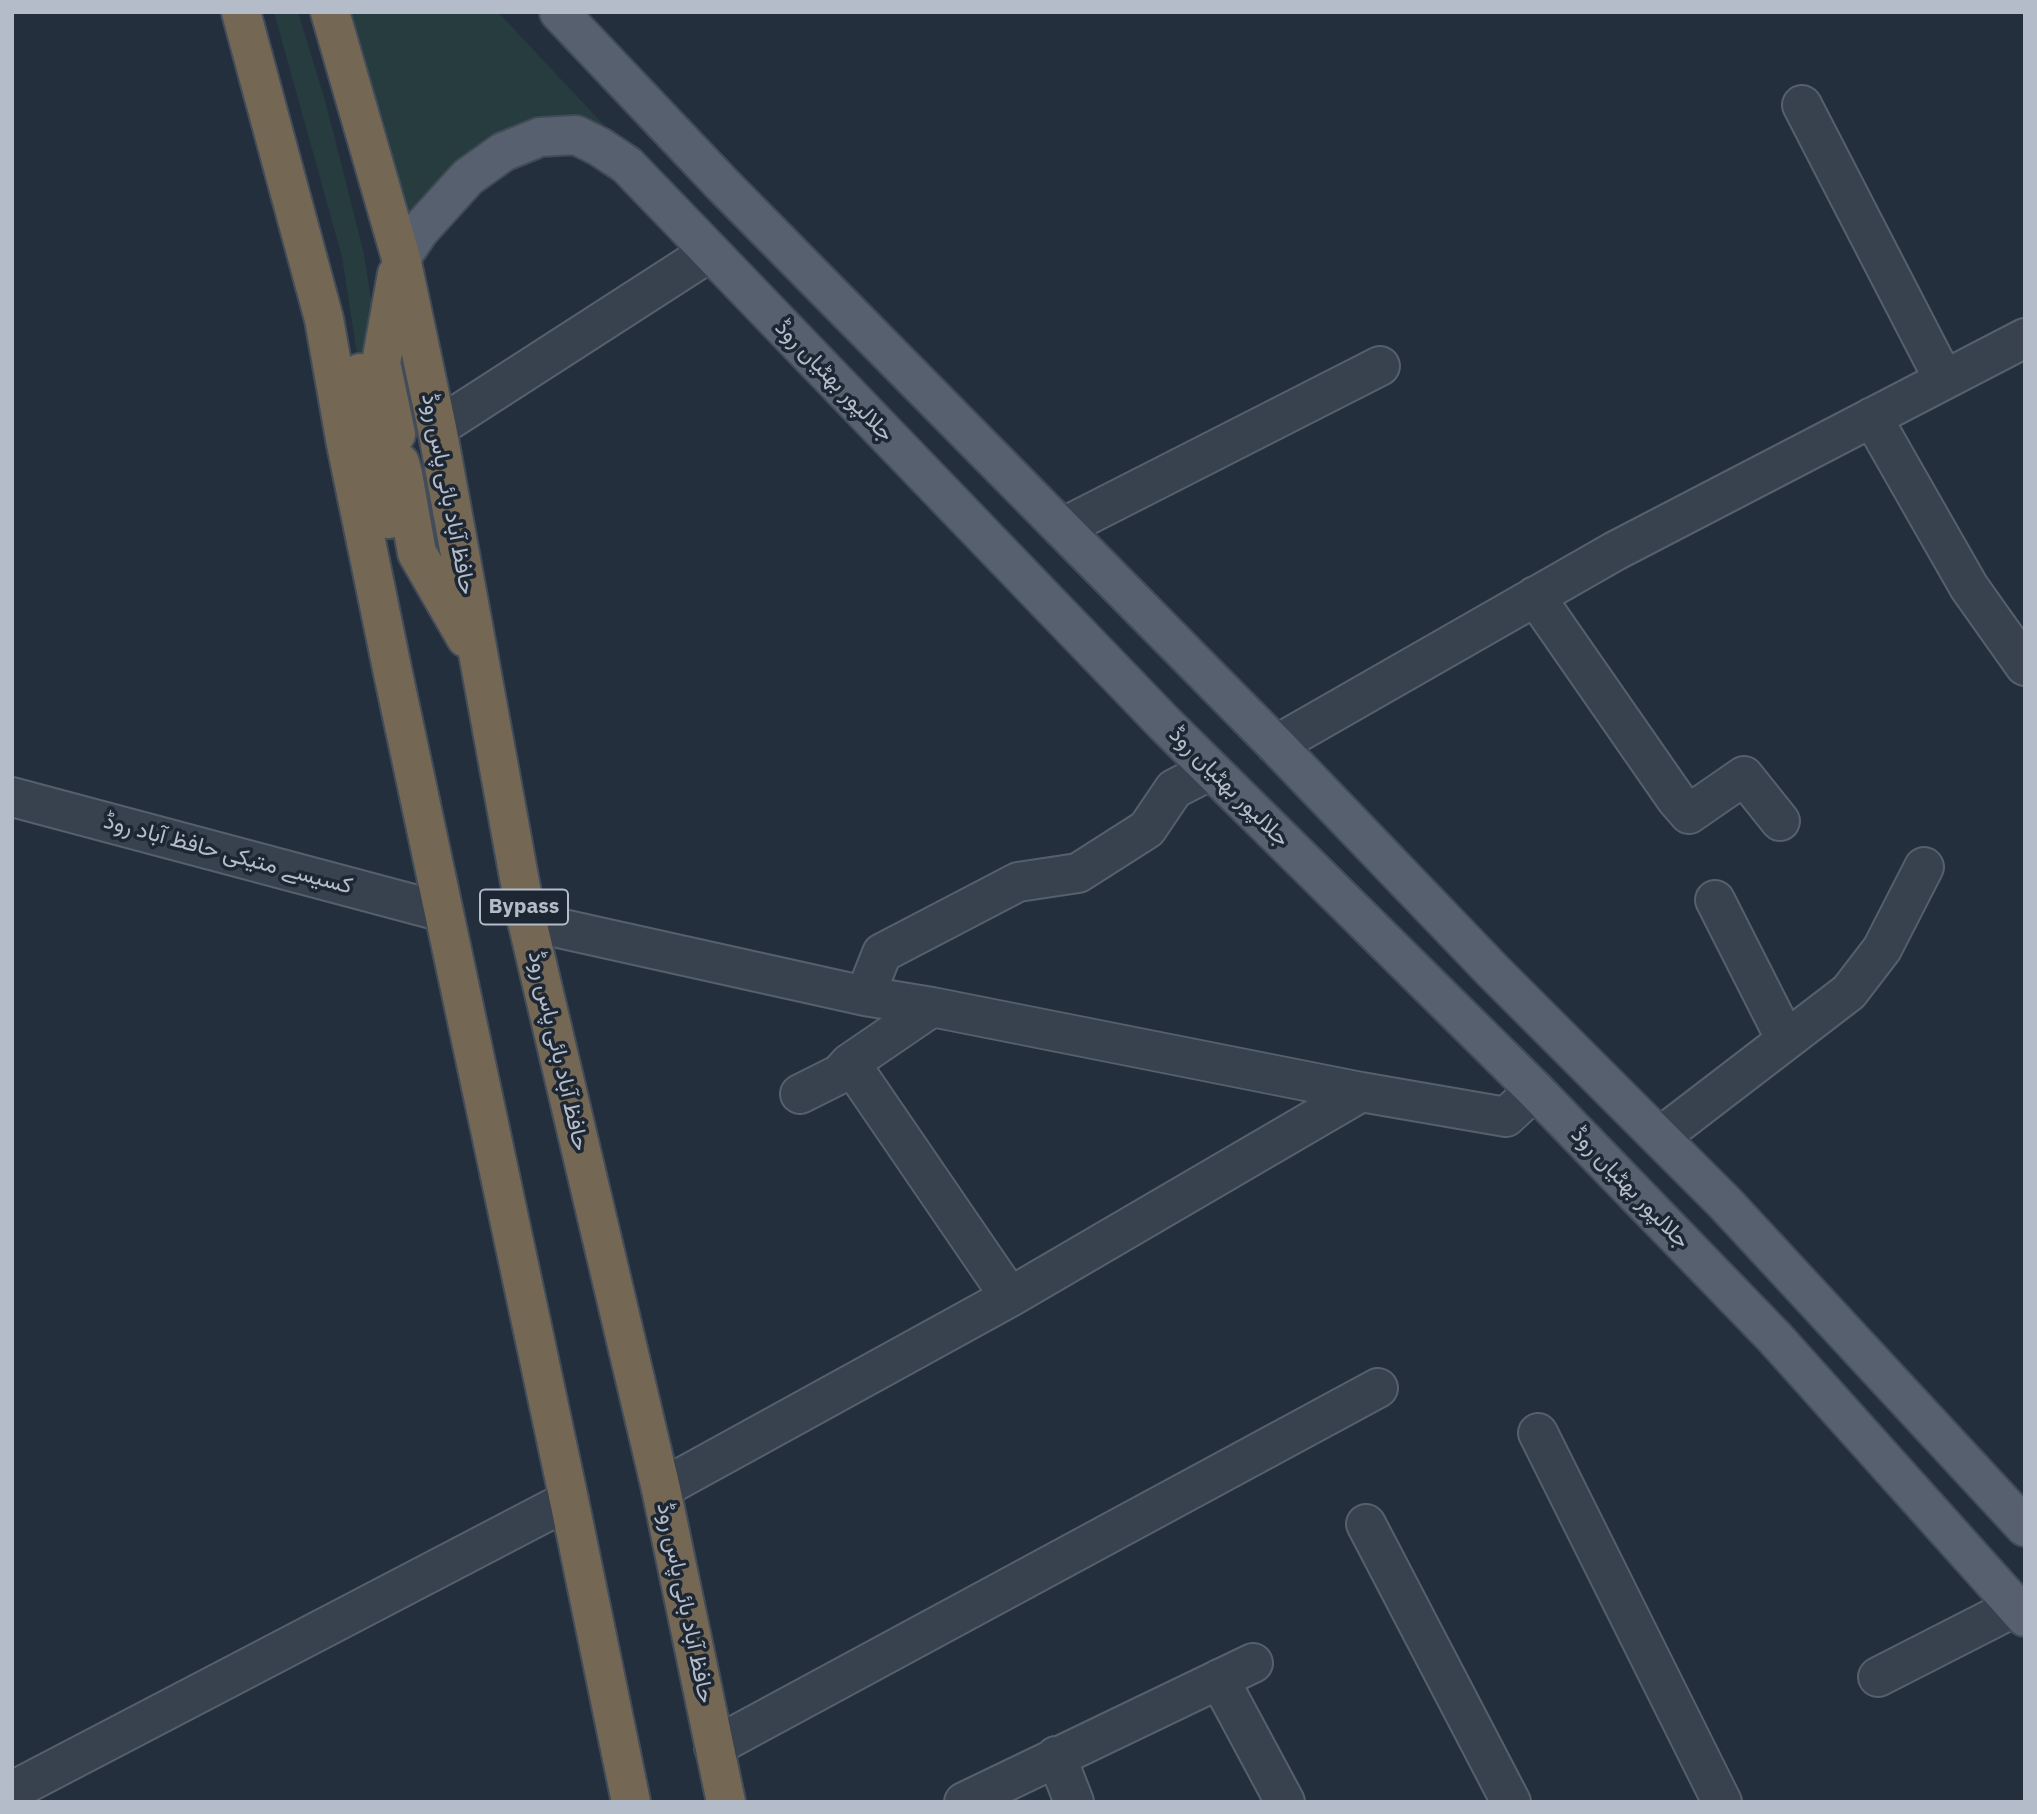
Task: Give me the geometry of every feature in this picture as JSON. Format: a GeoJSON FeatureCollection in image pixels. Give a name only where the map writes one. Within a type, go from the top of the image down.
{"type":"FeatureCollection","features":[{"type":"Feature","properties":{"kind":"highway","name":"Bypass"},"geometry":{"type":"LineString","coordinates":[[241,12],[324,319],[346,444],[394,678],[631,1802]]}},
{"type":"Feature","properties":{"kind":"highway","name":"حافظ آباد بائی پاس روڈ"},"geometry":{"type":"LineString","coordinates":[[330,12],[401,258],[437,428],[527,921],[661,1489],[726,1802]]}},
{"type":"Feature","properties":{"kind":"highway","name":"Bypass"},"geometry":{"type":"LineString","coordinates":[[303,236],[359,367],[374,439],[380,444],[390,442],[396,434],[381,363],[390,303],[401,258]]}},
{"type":"Feature","properties":{"kind":"highway","name":"Bypass"},"geometry":{"type":"LineString","coordinates":[[394,678],[395,555],[378,469],[384,461],[394,459],[400,463],[403,474],[417,553],[480,662]]}},
{"type":"Feature","properties":{"kind":"main road"},"geometry":{"type":"LineString","coordinates":[[559,12],[722,184],[1276,745],[1493,971],[1735,1213],[2025,1527]]}},
{"type":"Feature","properties":{"kind":"main road","name":"جلالپور بھٹیاں روڈ"},"geometry":{"type":"LineString","coordinates":[[401,258],[419,231],[468,177],[503,152],[540,137],[576,135],[627,165],[1211,770],[1535,1090],[1775,1338],[2020,1612]]}},
{"type":"Feature","properties":{"kind":"street"},"geometry":{"type":"LineString","coordinates":[[1802,105],[1944,380]]}},
{"type":"Feature","properties":{"kind":"street"},"geometry":{"type":"LineString","coordinates":[[437,428],[709,251]]}},
{"type":"Feature","properties":{"kind":"street"},"geometry":{"type":"LineString","coordinates":[[1276,745],[1615,551],[2025,338]]}},
{"type":"Feature","properties":{"kind":"street"},"geometry":{"type":"LineString","coordinates":[[1062,528],[1380,366]]}},
{"type":"Feature","properties":{"kind":"street"},"geometry":{"type":"LineString","coordinates":[[1872,417],[1969,587],[2025,666]]}},
{"type":"Feature","properties":{"kind":"street"},"geometry":{"type":"LineString","coordinates":[[1535,596],[1675,799],[1689,814],[1744,776],[1780,821]]}},
{"type":"Feature","properties":{"kind":"street"},"geometry":{"type":"LineString","coordinates":[[865,996],[882,953],[1018,882],[1078,873],[1147,829],[1174,789],[1211,770]]}},
{"type":"Feature","properties":{"kind":"street","name":"کسیسے متیکی حافظ آباد روڈ"},"geometry":{"type":"LineString","coordinates":[[12,797],[443,912]]}},
{"type":"Feature","properties":{"kind":"street"},"geometry":{"type":"LineString","coordinates":[[1660,1138],[1849,992],[1882,949],[1924,867]]}},
{"type":"Feature","properties":{"kind":"street"},"geometry":{"type":"LineString","coordinates":[[1715,900],[1786,1041]]}},
{"type":"Feature","properties":{"kind":"street"},"geometry":{"type":"LineString","coordinates":[[527,921],[865,996],[1360,1092],[1506,1117],[1535,1090]]}},
{"type":"Feature","properties":{"kind":"street"},"geometry":{"type":"LineString","coordinates":[[800,1094],[840,1074],[849,1063],[932,1007]]}},
{"type":"Feature","properties":{"kind":"street"},"geometry":{"type":"LineString","coordinates":[[849,1063],[1010,1297]]}},
{"type":"Feature","properties":{"kind":"street"},"geometry":{"type":"LineString","coordinates":[[661,1489],[1010,1297],[1360,1092]]}},
{"type":"Feature","properties":{"kind":"street"},"geometry":{"type":"LineString","coordinates":[[714,1747],[1378,1388]]}},
{"type":"Feature","properties":{"kind":"street"},"geometry":{"type":"LineString","coordinates":[[1538,1433],[1722,1802]]}},
{"type":"Feature","properties":{"kind":"street"},"geometry":{"type":"LineString","coordinates":[[12,1791],[569,1500]]}},
{"type":"Feature","properties":{"kind":"street"},"geometry":{"type":"LineString","coordinates":[[1366,1524],[1511,1802]]}},
{"type":"Feature","properties":{"kind":"street"},"geometry":{"type":"LineString","coordinates":[[1878,1677],[2020,1612]]}},
{"type":"Feature","properties":{"kind":"street"},"geometry":{"type":"LineString","coordinates":[[964,1802],[1253,1663]]}},
{"type":"Feature","properties":{"kind":"street"},"geometry":{"type":"LineString","coordinates":[[1219,1679],[1285,1802]]}},
{"type":"Feature","properties":{"kind":"street"},"geometry":{"type":"LineString","coordinates":[[1056,1756],[1074,1802]]}},
{"type":"Feature","properties":{"kind":"green space"},"geometry":{"type":"Polygon","coordinates":[[[274,12],[298,12],[326,104],[364,254],[381,363],[359,367],[342,257],[274,12]]]}},
{"type":"Feature","properties":{"kind":"green space"},"geometry":{"type":"Polygon","coordinates":[[[330,12],[498,12],[662,187],[540,137],[401,258],[330,12]]]}}]}
